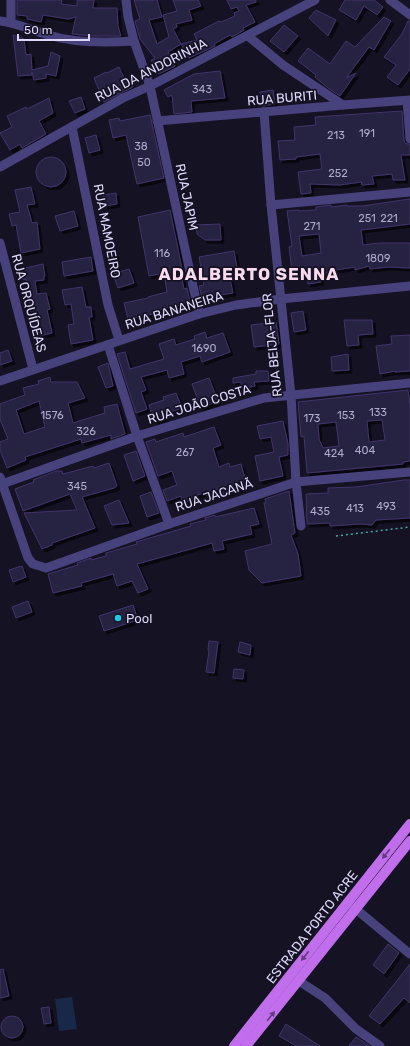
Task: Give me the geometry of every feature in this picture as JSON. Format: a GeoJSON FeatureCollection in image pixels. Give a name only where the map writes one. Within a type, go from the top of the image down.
{"type":"FeatureCollection","features":[{"type":"Feature","properties":{"kind":"main road","name":"ESTRADA PORTO ACRE"},"geometry":{"type":"LineString","coordinates":[[234,1046],[410,824]]}},
{"type":"Feature","properties":{"kind":"main road","name":"ESTRADA PORTO ACRE"},"geometry":{"type":"LineString","coordinates":[[246,1046],[410,840]]}},
{"type":"Feature","properties":{"kind":"street"},"geometry":{"type":"LineString","coordinates":[[10,22],[11,0]]}},
{"type":"Feature","properties":{"kind":"street","name":"RUA JAPIM"},"geometry":{"type":"LineString","coordinates":[[126,0],[128,17],[134,41],[150,86],[199,314]]}},
{"type":"Feature","properties":{"kind":"street","name":"RUA DA ANDORINHA"},"geometry":{"type":"LineString","coordinates":[[0,167],[123,98],[150,86],[316,0]]}},
{"type":"Feature","properties":{"kind":"street"},"geometry":{"type":"LineString","coordinates":[[390,0],[410,15]]}},
{"type":"Feature","properties":{"kind":"street"},"geometry":{"type":"LineString","coordinates":[[0,21],[10,22],[48,35],[70,40],[118,42],[134,41]]}},
{"type":"Feature","properties":{"kind":"street"},"geometry":{"type":"LineString","coordinates":[[248,36],[283,65],[344,105]]}},
{"type":"Feature","properties":{"kind":"street"},"geometry":{"type":"LineString","coordinates":[[408,101],[410,139]]}},
{"type":"Feature","properties":{"kind":"street","name":"RUA BURITI"},"geometry":{"type":"LineString","coordinates":[[157,121],[408,101]]}},
{"type":"Feature","properties":{"kind":"street","name":"RUA BEIJA-FLOR"},"geometry":{"type":"LineString","coordinates":[[264,112],[271,205],[291,395],[296,482],[302,526]]}},
{"type":"Feature","properties":{"kind":"street","name":"RUA MAMOEIRO"},"geometry":{"type":"LineString","coordinates":[[72,127],[107,297],[119,340]]}},
{"type":"Feature","properties":{"kind":"street"},"geometry":{"type":"LineString","coordinates":[[271,205],[410,192]]}},
{"type":"Feature","properties":{"kind":"street","name":"RUA ORQUÍDEAS"},"geometry":{"type":"LineString","coordinates":[[0,243],[33,369]]}},
{"type":"Feature","properties":{"kind":"street","name":"RUA BANANEIRA"},"geometry":{"type":"LineString","coordinates":[[0,381],[119,340],[199,314],[236,304],[410,286]]}},
{"type":"Feature","properties":{"kind":"street"},"geometry":{"type":"LineString","coordinates":[[108,345],[137,436],[169,524]]}},
{"type":"Feature","properties":{"kind":"street","name":"RUA JOÃO COSTA"},"geometry":{"type":"LineString","coordinates":[[1,481],[137,436],[264,398],[410,382]]}},
{"type":"Feature","properties":{"kind":"street","name":"RUA JACANÃ"},"geometry":{"type":"LineString","coordinates":[[1,481],[28,558],[33,564],[46,568],[169,524],[296,482],[410,472]]}},
{"type":"Feature","properties":{"kind":"street"},"geometry":{"type":"LineString","coordinates":[[348,902],[410,954]]}},
{"type":"Feature","properties":{"kind":"street"},"geometry":{"type":"LineString","coordinates":[[299,981],[312,988],[325,998],[356,1029],[380,1046]]}},
{"type":"Feature","properties":{"kind":"path"},"geometry":{"type":"LineString","coordinates":[[336,536],[410,527]]}},
{"type":"Feature","properties":{"kind":"water"},"geometry":{"type":"Polygon","coordinates":[[[72,997],[77,1029],[59,1031],[55,999],[72,997]]]}},
{"type":"Feature","properties":{"kind":"building"},"geometry":{"type":"Polygon","coordinates":[[[17,0],[62,0],[61,4],[77,6],[77,0],[94,0],[93,8],[117,8],[118,26],[121,36],[91,36],[72,34],[76,17],[68,19],[43,15],[41,22],[27,19],[27,16],[17,15],[17,0]]]}},
{"type":"Feature","properties":{"kind":"building"},"geometry":{"type":"Polygon","coordinates":[[[134,0],[157,0],[162,17],[149,20],[157,44],[169,37],[163,15],[177,11],[173,0],[198,0],[201,6],[189,10],[192,20],[176,24],[177,27],[173,29],[181,44],[168,52],[175,66],[159,74],[151,60],[155,58],[140,39],[135,21],[140,19],[134,0]]]}},
{"type":"Feature","properties":{"kind":"building"},"geometry":{"type":"Polygon","coordinates":[[[227,0],[256,0],[256,2],[246,5],[255,22],[243,28],[244,30],[232,37],[230,35],[214,44],[215,46],[189,58],[181,44],[197,40],[194,34],[219,21],[221,22],[235,16],[234,13],[239,11],[237,7],[231,9],[227,0]]]}},
{"type":"Feature","properties":{"kind":"building"},"geometry":{"type":"Polygon","coordinates":[[[345,0],[374,0],[383,7],[377,15],[364,6],[356,20],[339,10],[345,0]]]}},
{"type":"Feature","properties":{"kind":"building"},"geometry":{"type":"Polygon","coordinates":[[[316,10],[336,20],[328,36],[309,18],[316,10]]]}},
{"type":"Feature","properties":{"kind":"building"},"geometry":{"type":"Polygon","coordinates":[[[384,17],[391,21],[374,50],[369,47],[346,78],[356,73],[340,96],[328,88],[315,77],[316,75],[298,61],[308,48],[330,64],[346,41],[355,47],[384,17]]]}},
{"type":"Feature","properties":{"kind":"building"},"geometry":{"type":"Polygon","coordinates":[[[408,21],[410,21],[410,69],[398,85],[387,77],[396,65],[384,57],[402,34],[408,21]]]}},
{"type":"Feature","properties":{"kind":"building"},"geometry":{"type":"Polygon","coordinates":[[[284,25],[298,36],[284,52],[270,41],[284,25]]]}},
{"type":"Feature","properties":{"kind":"building"},"geometry":{"type":"Polygon","coordinates":[[[13,35],[24,39],[26,55],[31,54],[32,70],[48,66],[51,52],[60,56],[56,76],[46,74],[46,78],[34,80],[32,72],[32,75],[18,76],[13,35]]]}},
{"type":"Feature","properties":{"kind":"building"},"geometry":{"type":"Polygon","coordinates":[[[119,67],[126,82],[130,80],[133,87],[104,102],[94,78],[119,67]]]}},
{"type":"Feature","properties":{"kind":"building"},"geometry":{"type":"Polygon","coordinates":[[[220,71],[225,98],[191,101],[192,112],[174,114],[172,95],[168,97],[164,90],[194,74],[220,71]]]}},
{"type":"Feature","properties":{"kind":"building"},"geometry":{"type":"Polygon","coordinates":[[[273,90],[275,104],[263,106],[260,92],[273,90]]]}},
{"type":"Feature","properties":{"kind":"building"},"geometry":{"type":"Polygon","coordinates":[[[81,97],[85,109],[75,113],[69,101],[81,97]]]}},
{"type":"Feature","properties":{"kind":"building"},"geometry":{"type":"Polygon","coordinates":[[[49,98],[53,113],[39,121],[46,134],[22,148],[20,144],[10,150],[0,133],[12,127],[7,116],[26,107],[27,109],[49,98]]]}},
{"type":"Feature","properties":{"kind":"building"},"geometry":{"type":"Polygon","coordinates":[[[402,111],[404,140],[405,143],[410,145],[410,155],[401,155],[405,180],[393,180],[392,174],[372,176],[374,184],[362,185],[361,182],[340,185],[310,184],[311,193],[301,194],[298,172],[322,169],[320,154],[296,157],[296,159],[280,160],[278,141],[295,140],[294,127],[316,125],[315,117],[402,111]]]}},
{"type":"Feature","properties":{"kind":"building"},"geometry":{"type":"Polygon","coordinates":[[[150,115],[164,178],[137,184],[126,135],[113,138],[109,120],[119,118],[120,121],[150,115]]]}},
{"type":"Feature","properties":{"kind":"building"},"geometry":{"type":"Polygon","coordinates":[[[96,135],[100,150],[89,153],[85,138],[96,135]]]}},
{"type":"Feature","properties":{"kind":"building"},"geometry":{"type":"Polygon","coordinates":[[[51,157],[57,158],[65,166],[65,178],[57,186],[51,187],[45,186],[37,178],[36,172],[37,166],[45,158],[51,157]]]}},
{"type":"Feature","properties":{"kind":"building"},"geometry":{"type":"Polygon","coordinates":[[[31,187],[35,204],[27,205],[32,223],[37,222],[40,249],[21,253],[16,225],[12,226],[9,214],[20,212],[15,190],[31,187]]]}},
{"type":"Feature","properties":{"kind":"building"},"geometry":{"type":"Polygon","coordinates":[[[116,193],[117,204],[105,206],[103,195],[116,193]]]}},
{"type":"Feature","properties":{"kind":"building"},"geometry":{"type":"Polygon","coordinates":[[[410,199],[410,224],[361,230],[363,245],[379,243],[410,243],[410,268],[388,267],[370,269],[369,266],[355,270],[355,267],[335,270],[335,272],[320,274],[321,282],[308,284],[306,270],[292,271],[289,247],[292,246],[287,211],[316,210],[316,207],[331,205],[331,207],[347,205],[362,206],[410,199]],[[319,234],[299,236],[302,256],[321,253],[319,234]]]}},
{"type":"Feature","properties":{"kind":"building"},"geometry":{"type":"Polygon","coordinates":[[[170,210],[182,269],[180,270],[184,289],[187,288],[190,303],[164,308],[166,313],[153,317],[153,314],[128,319],[124,303],[167,292],[164,273],[149,276],[138,217],[170,210]]]}},
{"type":"Feature","properties":{"kind":"building"},"geometry":{"type":"Polygon","coordinates":[[[74,211],[78,226],[60,231],[55,216],[74,211]]]}},
{"type":"Feature","properties":{"kind":"building"},"geometry":{"type":"Polygon","coordinates":[[[220,224],[221,240],[205,240],[197,234],[196,225],[220,224]]]}},
{"type":"Feature","properties":{"kind":"building"},"geometry":{"type":"Polygon","coordinates":[[[234,251],[237,268],[228,270],[233,293],[202,298],[199,286],[204,285],[199,257],[234,251]]]}},
{"type":"Feature","properties":{"kind":"building"},"geometry":{"type":"Polygon","coordinates":[[[91,257],[93,271],[64,276],[62,262],[91,257]]]}},
{"type":"Feature","properties":{"kind":"building"},"geometry":{"type":"Polygon","coordinates":[[[43,264],[45,276],[44,280],[35,281],[37,294],[46,293],[50,309],[47,310],[52,333],[35,337],[26,279],[23,280],[21,269],[43,264]]]}},
{"type":"Feature","properties":{"kind":"building"},"geometry":{"type":"Polygon","coordinates":[[[129,269],[134,283],[118,288],[113,274],[129,269]]]}},
{"type":"Feature","properties":{"kind":"building"},"geometry":{"type":"Polygon","coordinates":[[[82,287],[86,307],[91,307],[92,317],[89,317],[93,340],[71,344],[68,325],[74,324],[71,304],[65,305],[62,290],[82,287]]]}},
{"type":"Feature","properties":{"kind":"building"},"geometry":{"type":"Polygon","coordinates":[[[303,311],[306,330],[294,332],[291,313],[303,311]]]}},
{"type":"Feature","properties":{"kind":"building"},"geometry":{"type":"Polygon","coordinates":[[[344,320],[372,320],[373,334],[358,335],[359,345],[347,346],[344,320]]]}},
{"type":"Feature","properties":{"kind":"building"},"geometry":{"type":"Polygon","coordinates":[[[276,322],[279,344],[254,347],[251,325],[276,322]]]}},
{"type":"Feature","properties":{"kind":"building"},"geometry":{"type":"Polygon","coordinates":[[[205,332],[207,338],[223,333],[230,352],[202,362],[200,356],[181,362],[184,374],[169,378],[167,370],[141,377],[146,390],[141,392],[147,409],[136,413],[117,354],[125,352],[130,369],[164,359],[159,344],[174,339],[176,345],[195,339],[194,336],[205,332]]]}},
{"type":"Feature","properties":{"kind":"building"},"geometry":{"type":"Polygon","coordinates":[[[410,335],[410,371],[395,371],[380,374],[376,346],[392,344],[391,336],[410,335]]]}},
{"type":"Feature","properties":{"kind":"building"},"geometry":{"type":"Polygon","coordinates":[[[8,350],[12,361],[0,365],[0,353],[8,350]]]}},
{"type":"Feature","properties":{"kind":"building"},"geometry":{"type":"Polygon","coordinates":[[[348,354],[349,370],[332,371],[331,357],[348,354]]]}},
{"type":"Feature","properties":{"kind":"building"},"geometry":{"type":"Polygon","coordinates":[[[108,363],[113,386],[106,388],[98,367],[108,363]]]}},
{"type":"Feature","properties":{"kind":"building"},"geometry":{"type":"Polygon","coordinates":[[[256,371],[268,371],[269,381],[254,382],[255,386],[242,389],[241,382],[233,383],[233,378],[256,374],[256,371]]]}},
{"type":"Feature","properties":{"kind":"building"},"geometry":{"type":"Polygon","coordinates":[[[50,377],[51,382],[77,382],[85,398],[68,403],[73,423],[105,413],[104,407],[117,404],[125,434],[111,439],[111,435],[82,443],[81,439],[25,457],[26,460],[7,468],[0,450],[0,442],[8,439],[0,419],[0,404],[25,395],[23,388],[39,384],[38,381],[50,377]],[[39,401],[16,410],[24,434],[45,427],[39,401]]]}},
{"type":"Feature","properties":{"kind":"building"},"geometry":{"type":"Polygon","coordinates":[[[209,378],[218,401],[201,408],[192,384],[209,378]]]}},
{"type":"Feature","properties":{"kind":"building"},"geometry":{"type":"Polygon","coordinates":[[[408,390],[410,405],[410,461],[403,462],[403,464],[307,473],[304,436],[301,437],[298,402],[408,390]],[[382,420],[367,421],[369,442],[385,440],[382,420]],[[336,422],[318,424],[319,439],[323,448],[339,446],[336,422]]]}},
{"type":"Feature","properties":{"kind":"building"},"geometry":{"type":"Polygon","coordinates":[[[176,393],[182,408],[164,414],[165,418],[154,421],[149,405],[164,400],[163,397],[176,393]]]}},
{"type":"Feature","properties":{"kind":"building"},"geometry":{"type":"Polygon","coordinates":[[[283,421],[288,444],[288,455],[279,457],[283,476],[260,481],[255,456],[274,452],[271,437],[260,439],[257,426],[283,421]]]}},
{"type":"Feature","properties":{"kind":"building"},"geometry":{"type":"Polygon","coordinates":[[[214,427],[221,445],[213,448],[219,467],[229,463],[230,467],[241,464],[246,483],[237,490],[222,494],[221,488],[197,495],[198,498],[183,503],[181,496],[167,501],[163,490],[177,485],[172,471],[158,476],[146,442],[155,439],[156,442],[183,433],[184,437],[214,427]]]}},
{"type":"Feature","properties":{"kind":"building"},"geometry":{"type":"Polygon","coordinates":[[[136,451],[145,476],[133,481],[124,455],[136,451]]]}},
{"type":"Feature","properties":{"kind":"building"},"geometry":{"type":"Polygon","coordinates":[[[109,463],[117,486],[82,497],[95,528],[52,543],[52,545],[42,549],[24,513],[77,510],[70,494],[23,511],[15,489],[34,482],[33,480],[56,471],[62,471],[63,474],[93,466],[94,468],[109,463]]]}},
{"type":"Feature","properties":{"kind":"building"},"geometry":{"type":"Polygon","coordinates":[[[410,480],[410,518],[376,520],[372,525],[360,524],[330,526],[330,523],[307,524],[306,494],[328,493],[328,488],[356,487],[410,480]]]}},
{"type":"Feature","properties":{"kind":"building"},"geometry":{"type":"Polygon","coordinates":[[[289,491],[295,533],[291,535],[298,554],[301,576],[262,583],[249,570],[245,551],[272,544],[264,503],[266,503],[265,499],[289,491]]]}},
{"type":"Feature","properties":{"kind":"building"},"geometry":{"type":"Polygon","coordinates":[[[151,492],[159,513],[147,517],[140,496],[151,492]]]}},
{"type":"Feature","properties":{"kind":"building"},"geometry":{"type":"Polygon","coordinates":[[[119,500],[129,523],[112,525],[104,506],[119,500]]]}},
{"type":"Feature","properties":{"kind":"building"},"geometry":{"type":"Polygon","coordinates":[[[254,508],[259,524],[250,526],[252,534],[222,541],[224,549],[214,551],[212,543],[137,564],[148,589],[138,593],[132,581],[117,586],[113,574],[81,583],[82,586],[53,593],[48,574],[78,565],[77,563],[91,558],[91,560],[106,556],[106,553],[137,544],[136,542],[191,526],[190,524],[206,520],[205,518],[254,508]]]}},
{"type":"Feature","properties":{"kind":"building"},"geometry":{"type":"Polygon","coordinates":[[[22,566],[26,577],[13,582],[9,570],[22,566]]]}},
{"type":"Feature","properties":{"kind":"building"},"geometry":{"type":"Polygon","coordinates":[[[28,601],[32,612],[16,618],[12,607],[28,601]]]}},
{"type":"Feature","properties":{"kind":"building","name":"Pool"},"geometry":{"type":"Polygon","coordinates":[[[133,605],[138,620],[104,631],[99,616],[133,605]]]}},
{"type":"Feature","properties":{"kind":"building"},"geometry":{"type":"Polygon","coordinates":[[[209,641],[218,642],[214,673],[206,672],[209,641]]]}},
{"type":"Feature","properties":{"kind":"building"},"geometry":{"type":"Polygon","coordinates":[[[240,642],[251,645],[250,655],[238,652],[240,642]]]}},
{"type":"Feature","properties":{"kind":"building"},"geometry":{"type":"Polygon","coordinates":[[[234,669],[244,670],[243,679],[233,678],[234,669]]]}},
{"type":"Feature","properties":{"kind":"building"},"geometry":{"type":"Polygon","coordinates":[[[388,944],[399,953],[384,974],[373,965],[388,944]]]}},
{"type":"Feature","properties":{"kind":"building"},"geometry":{"type":"Polygon","coordinates":[[[410,964],[410,1003],[404,998],[380,1024],[369,1016],[410,964]]]}},
{"type":"Feature","properties":{"kind":"building"},"geometry":{"type":"Polygon","coordinates":[[[3,969],[9,996],[0,998],[0,970],[3,969]]]}},
{"type":"Feature","properties":{"kind":"building"},"geometry":{"type":"Polygon","coordinates":[[[49,1007],[51,1023],[44,1024],[41,1008],[49,1007]]]}},
{"type":"Feature","properties":{"kind":"building"},"geometry":{"type":"Polygon","coordinates":[[[12,1016],[20,1019],[23,1027],[20,1035],[12,1038],[4,1035],[1,1027],[4,1019],[12,1016]]]}},
{"type":"Feature","properties":{"kind":"building"},"geometry":{"type":"Polygon","coordinates":[[[286,1024],[320,1046],[296,1046],[279,1036],[286,1024]]]}},
{"type":"Feature","properties":{"kind":"building"},"geometry":{"type":"Polygon","coordinates":[[[356,1037],[370,1046],[349,1046],[356,1037]]]}},
{"type":"Feature","properties":{"kind":"place","name":"Pool"},"geometry":{"type":"Point","coordinates":[118,618]}},
{"type":"Feature","properties":{"kind":"district","name":"ADALBERTO SENNA"},"geometry":{"type":"Point","coordinates":[249,274]}}]}
